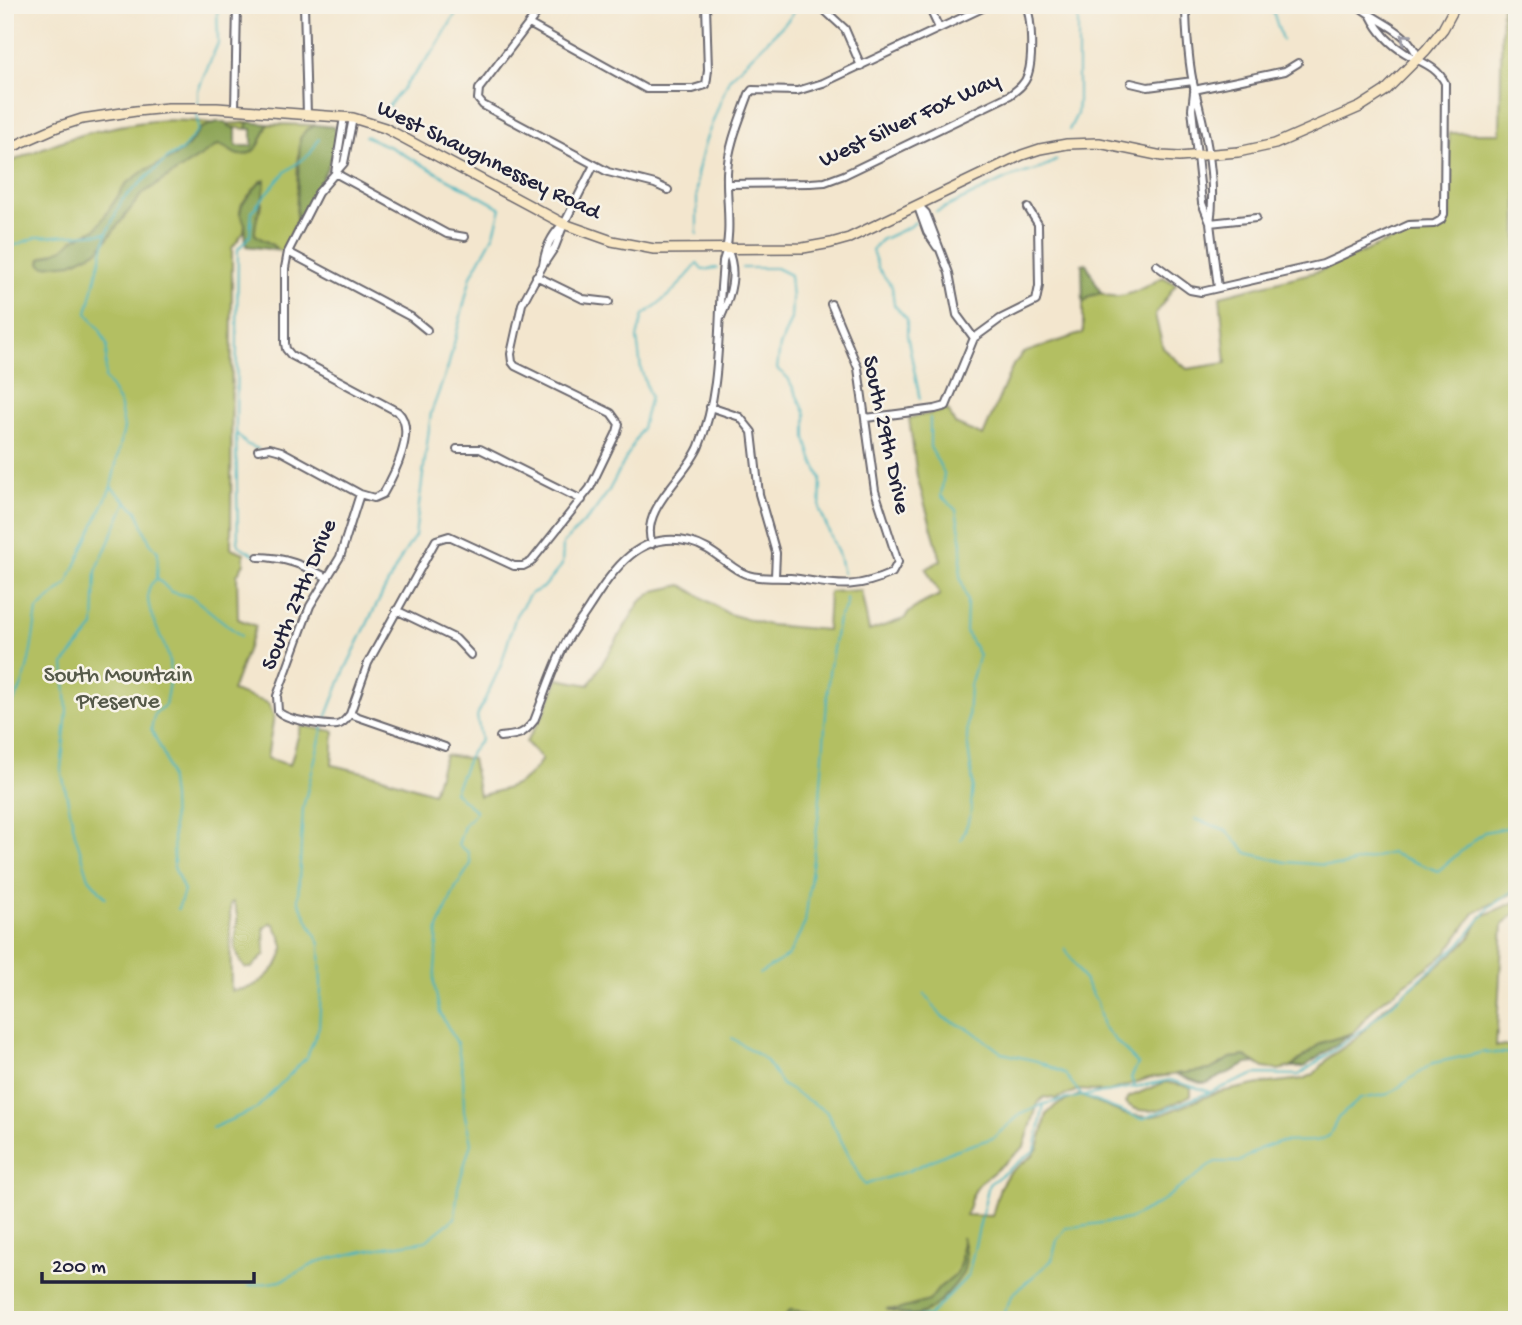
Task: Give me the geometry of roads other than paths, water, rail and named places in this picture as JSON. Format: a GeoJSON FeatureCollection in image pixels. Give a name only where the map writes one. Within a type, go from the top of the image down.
{"type":"FeatureCollection","features":[{"type":"Feature","properties":{"kind":"street"},"geometry":{"type":"LineString","coordinates":[[235,110],[237,5]]}},
{"type":"Feature","properties":{"kind":"street"},"geometry":{"type":"LineString","coordinates":[[304,5],[307,115]]}},
{"type":"Feature","properties":{"kind":"street"},"geometry":{"type":"LineString","coordinates":[[542,5],[480,89],[478,99],[484,105],[594,165],[668,190]]}},
{"type":"Feature","properties":{"kind":"street"},"geometry":{"type":"LineString","coordinates":[[529,24],[646,89],[693,89],[706,85],[706,5]]}},
{"type":"Feature","properties":{"kind":"street"},"geometry":{"type":"LineString","coordinates":[[819,5],[845,29],[861,66]]}},
{"type":"Feature","properties":{"kind":"street"},"geometry":{"type":"LineString","coordinates":[[928,5],[939,28]]}},
{"type":"Feature","properties":{"kind":"street"},"geometry":{"type":"LineString","coordinates":[[652,544],[649,530],[655,511],[699,448],[717,380],[723,261],[727,249],[727,172],[732,145],[752,90],[797,91],[823,83],[989,5]]}},
{"type":"Feature","properties":{"kind":"street","name":"West Silver Fox Way"},"geometry":{"type":"LineString","coordinates":[[728,184],[825,182],[1010,95],[1022,87],[1029,72],[1030,15],[1026,5]]}},
{"type":"Feature","properties":{"kind":"street"},"geometry":{"type":"LineString","coordinates":[[1186,5],[1194,90],[1192,109],[1202,203],[1210,223],[1218,288]]}},
{"type":"Feature","properties":{"kind":"street"},"geometry":{"type":"LineString","coordinates":[[1357,5],[1371,16],[1385,22],[1414,46],[1418,58]]}},
{"type":"Feature","properties":{"kind":"street","name":"West Shaughnessey Road"},"geometry":{"type":"LineString","coordinates":[[5,150],[82,119],[168,108],[217,108],[349,118],[385,128],[564,224],[612,242],[643,248],[803,248],[849,238],[1022,155],[1051,146],[1099,143],[1162,156],[1197,156],[1275,144],[1360,107],[1385,91],[1443,29],[1456,5]]}},
{"type":"Feature","properties":{"kind":"street"},"geometry":{"type":"LineString","coordinates":[[1156,265],[1196,292],[1313,267],[1409,225],[1434,224],[1441,220],[1444,214],[1446,88],[1436,71],[1384,36],[1371,16]]}},
{"type":"Feature","properties":{"kind":"street"},"geometry":{"type":"LineString","coordinates":[[1194,90],[1285,71],[1298,63]]}},
{"type":"Feature","properties":{"kind":"street"},"geometry":{"type":"LineString","coordinates":[[1130,83],[1148,87],[1193,81]]}},
{"type":"Feature","properties":{"kind":"street"},"geometry":{"type":"LineString","coordinates":[[1194,90],[1201,108],[1214,203],[1210,223]]}},
{"type":"Feature","properties":{"kind":"street"},"geometry":{"type":"LineString","coordinates":[[335,173],[337,151],[349,118]]}},
{"type":"Feature","properties":{"kind":"street"},"geometry":{"type":"LineString","coordinates":[[258,450],[270,448],[281,451],[360,494],[374,498],[383,494],[395,473],[403,447],[405,419],[398,412],[291,355],[286,349],[285,268],[288,252],[318,193],[344,163],[349,118]]}},
{"type":"Feature","properties":{"kind":"street"},"geometry":{"type":"LineString","coordinates":[[1194,126],[1203,125]]}},
{"type":"Feature","properties":{"kind":"street"},"geometry":{"type":"LineString","coordinates":[[337,151],[346,153]]}},
{"type":"Feature","properties":{"kind":"street"},"geometry":{"type":"LineString","coordinates":[[445,747],[350,714],[368,663],[436,540],[442,536],[457,538],[514,566],[531,562],[590,488],[617,432],[619,424],[611,414],[515,366],[511,354],[519,311],[594,165]]}},
{"type":"Feature","properties":{"kind":"street"},"geometry":{"type":"LineString","coordinates":[[335,173],[447,234],[465,237]]}},
{"type":"Feature","properties":{"kind":"street"},"geometry":{"type":"LineString","coordinates":[[1201,189],[1212,188]]}},
{"type":"Feature","properties":{"kind":"street"},"geometry":{"type":"LineString","coordinates":[[918,205],[927,232],[939,249],[951,280],[957,315],[974,338]]}},
{"type":"Feature","properties":{"kind":"street"},"geometry":{"type":"LineString","coordinates":[[866,418],[935,410],[946,406],[974,338],[1000,319],[1036,301],[1039,286],[1038,224],[1028,208]]}},
{"type":"Feature","properties":{"kind":"street"},"geometry":{"type":"LineString","coordinates":[[1210,223],[1256,218]]}},
{"type":"Feature","properties":{"kind":"street"},"geometry":{"type":"LineString","coordinates":[[720,320],[731,297],[733,260],[727,249]]}},
{"type":"Feature","properties":{"kind":"street"},"geometry":{"type":"LineString","coordinates":[[288,252],[411,317],[427,330]]}},
{"type":"Feature","properties":{"kind":"street"},"geometry":{"type":"LineString","coordinates":[[536,276],[583,299],[609,302]]}},
{"type":"Feature","properties":{"kind":"street"},"geometry":{"type":"LineString","coordinates":[[722,282],[732,283]]}},
{"type":"Feature","properties":{"kind":"street","name":"South 29th Drive"},"geometry":{"type":"LineString","coordinates":[[775,578],[839,586],[871,583],[892,573],[898,562],[875,491],[858,368],[831,304]]}},
{"type":"Feature","properties":{"kind":"street"},"geometry":{"type":"LineString","coordinates":[[500,737],[522,735],[534,721],[564,644],[612,571],[628,556],[652,544],[673,540],[688,542],[716,554],[743,573],[775,578],[776,553],[759,494],[752,432],[740,417],[709,407]]}},
{"type":"Feature","properties":{"kind":"street"},"geometry":{"type":"LineString","coordinates":[[457,449],[480,449],[582,500]]}},
{"type":"Feature","properties":{"kind":"street","name":"South 27th Drive"},"geometry":{"type":"LineString","coordinates":[[350,714],[341,723],[287,719],[278,711],[277,696],[310,606],[340,557],[360,494]]}},
{"type":"Feature","properties":{"kind":"street"},"geometry":{"type":"LineString","coordinates":[[258,557],[284,559],[328,578]]}},
{"type":"Feature","properties":{"kind":"street"},"geometry":{"type":"LineString","coordinates":[[396,610],[456,639],[471,655]]}},
{"type":"Feature","properties":{"kind":"waterway"},"geometry":{"type":"LineString","coordinates":[[198,103],[198,90],[218,43],[217,5]]}},
{"type":"Feature","properties":{"kind":"waterway"},"geometry":{"type":"LineString","coordinates":[[386,109],[435,49],[461,5]]}},
{"type":"Feature","properties":{"kind":"waterway"},"geometry":{"type":"LineString","coordinates":[[697,234],[697,174],[705,142],[729,79],[789,19],[798,5]]}},
{"type":"Feature","properties":{"kind":"waterway"},"geometry":{"type":"LineString","coordinates":[[1069,130],[1077,114],[1078,5]]}},
{"type":"Feature","properties":{"kind":"waterway"},"geometry":{"type":"LineString","coordinates":[[1271,5],[1282,40]]}},
{"type":"Feature","properties":{"kind":"waterway"},"geometry":{"type":"LineString","coordinates":[[178,909],[184,891],[174,867],[169,773],[164,755],[151,729],[155,713],[165,705],[170,674],[168,655],[148,602],[150,586],[157,578],[158,552],[149,541],[137,511],[111,487],[124,428],[119,402],[105,378],[107,345],[87,313],[107,233],[122,200],[169,157],[182,150],[198,130],[197,112]]}},
{"type":"Feature","properties":{"kind":"waterway"},"geometry":{"type":"LineString","coordinates":[[325,721],[344,672],[371,616],[415,536],[431,413],[448,367],[471,276],[494,234],[501,208],[365,136]]}},
{"type":"Feature","properties":{"kind":"waterway"},"geometry":{"type":"LineString","coordinates":[[257,556],[238,545],[238,249],[250,236],[252,211],[285,172],[310,154],[319,139]]}},
{"type":"Feature","properties":{"kind":"waterway"},"geometry":{"type":"LineString","coordinates":[[936,212],[1008,178],[1042,168],[1057,160]]}},
{"type":"Feature","properties":{"kind":"waterway"},"geometry":{"type":"LineString","coordinates":[[915,222],[881,240],[872,250],[878,268],[892,287],[894,305],[907,319],[907,335],[920,399]]}},
{"type":"Feature","properties":{"kind":"waterway"},"geometry":{"type":"LineString","coordinates":[[5,249],[37,237],[107,233]]}},
{"type":"Feature","properties":{"kind":"waterway"},"geometry":{"type":"LineString","coordinates":[[248,1286],[281,1281],[320,1261],[426,1241],[455,1218],[458,1187],[471,1143],[464,1111],[463,1074],[457,1043],[440,1013],[434,984],[438,928],[456,887],[471,864],[468,852],[458,845],[464,826],[476,811],[454,792],[471,752],[481,740],[477,716],[501,665],[516,615],[530,594],[544,587],[562,565],[563,544],[592,514],[608,492],[642,428],[650,397],[641,369],[637,338],[643,315],[673,292],[697,263],[702,270],[717,268]]}},
{"type":"Feature","properties":{"kind":"waterway"},"geometry":{"type":"LineString","coordinates":[[742,268],[776,268],[790,275],[791,319],[780,346],[777,369],[788,378],[806,414],[806,438],[821,478],[820,510],[839,556],[843,574]]}},
{"type":"Feature","properties":{"kind":"waterway"},"geometry":{"type":"LineString","coordinates":[[930,418],[930,447],[944,473],[941,496],[956,510],[962,543],[960,576],[967,600],[966,632],[979,655],[970,685],[967,739],[973,784],[970,817],[961,840]]}},
{"type":"Feature","properties":{"kind":"waterway"},"geometry":{"type":"LineString","coordinates":[[237,434],[246,444],[258,449]]}},
{"type":"Feature","properties":{"kind":"waterway"},"geometry":{"type":"LineString","coordinates":[[5,711],[13,703],[24,679],[37,610],[67,584],[111,487]]}},
{"type":"Feature","properties":{"kind":"waterway"},"geometry":{"type":"LineString","coordinates":[[106,898],[89,878],[75,834],[61,769],[67,711],[64,664],[94,627],[96,571],[126,503]]}},
{"type":"Feature","properties":{"kind":"waterway"},"geometry":{"type":"LineString","coordinates":[[157,578],[171,592],[192,597],[241,636]]}},
{"type":"Feature","properties":{"kind":"waterway"},"geometry":{"type":"LineString","coordinates":[[759,974],[789,955],[805,923],[819,811],[829,672],[838,619],[846,606],[846,598]]}},
{"type":"Feature","properties":{"kind":"waterway"},"geometry":{"type":"LineString","coordinates":[[212,1128],[256,1109],[307,1057],[319,1027],[320,944],[298,900],[303,808],[323,727]]}},
{"type":"Feature","properties":{"kind":"waterway"},"geometry":{"type":"LineString","coordinates":[[1195,819],[1226,830],[1247,853],[1286,862],[1341,866],[1391,853],[1438,871],[1484,832],[1517,826]]}},
{"type":"Feature","properties":{"kind":"waterway"},"geometry":{"type":"LineString","coordinates":[[867,1320],[929,1316],[968,1276],[989,1184],[1035,1150],[1044,1104],[1082,1096],[1142,1119],[1256,1074],[1299,1075],[1366,1027],[1463,941],[1490,907],[1517,888]]}},
{"type":"Feature","properties":{"kind":"waterway"},"geometry":{"type":"LineString","coordinates":[[1065,948],[1097,1002],[1103,1027],[1138,1064],[1131,1078],[1135,1087],[1170,1080],[1208,1091]]}},
{"type":"Feature","properties":{"kind":"waterway"},"geometry":{"type":"LineString","coordinates":[[924,993],[942,1017],[971,1030],[1002,1053],[1037,1061],[1064,1073],[1082,1096],[1135,1087]]}},
{"type":"Feature","properties":{"kind":"waterway"},"geometry":{"type":"LineString","coordinates":[[732,1038],[766,1060],[782,1085],[826,1111],[864,1185],[993,1138],[1020,1115],[1044,1104]]}},
{"type":"Feature","properties":{"kind":"waterway"},"geometry":{"type":"LineString","coordinates":[[1000,1320],[1013,1294],[1052,1260],[1057,1240],[1066,1228],[1129,1219],[1158,1204],[1215,1162],[1239,1162],[1259,1149],[1279,1142],[1316,1141],[1329,1136],[1338,1118],[1360,1099],[1389,1094],[1433,1063],[1485,1052],[1517,1054]]}},
{"type":"Feature","properties":{"kind":"park label","name":"South Mountain Preserve"},"geometry":{"type":"Point","coordinates":[118,689]}}]}
